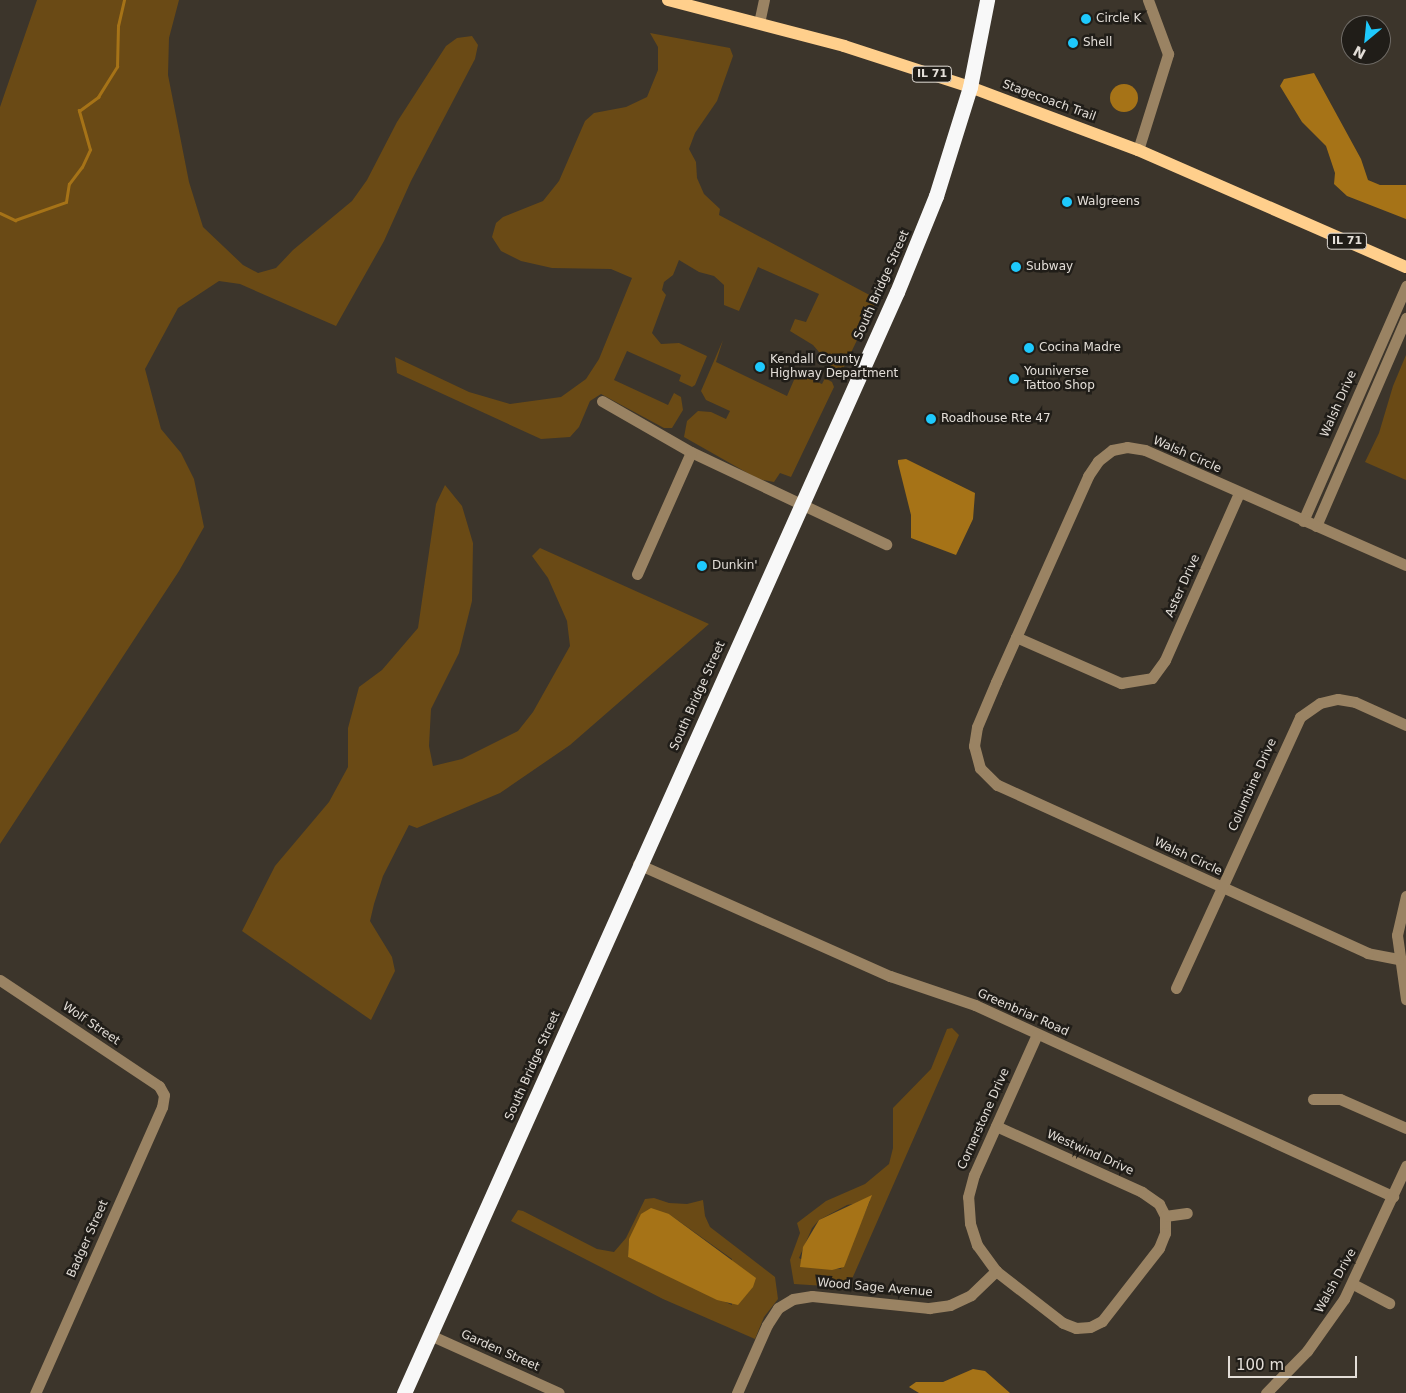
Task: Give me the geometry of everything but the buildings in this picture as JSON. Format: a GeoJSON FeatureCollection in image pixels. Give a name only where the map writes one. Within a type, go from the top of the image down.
{"type":"FeatureCollection","features":[{"type":"Feature","properties":{"kind":"highway","name":"South Bridge Street"},"geometry":{"type":"LineString","coordinates":[[404,1393],[638,864],[924,226],[970,87],[987,0]]}},
{"type":"Feature","properties":{"kind":"main road","name":"Stagecoach Trail"},"geometry":{"type":"LineString","coordinates":[[668,0],[759,23],[970,87],[1138,150],[1406,267]]}},
{"type":"Feature","properties":{"kind":"street"},"geometry":{"type":"LineString","coordinates":[[759,23],[764,0]]}},
{"type":"Feature","properties":{"kind":"street"},"geometry":{"type":"LineString","coordinates":[[1138,150],[1168,54],[1148,0]]}},
{"type":"Feature","properties":{"kind":"street","name":"Walsh Drive"},"geometry":{"type":"LineString","coordinates":[[1303,521],[1406,286]]}},
{"type":"Feature","properties":{"kind":"street"},"geometry":{"type":"LineString","coordinates":[[1316,526],[1406,318]]}},
{"type":"Feature","properties":{"kind":"street"},"geometry":{"type":"LineString","coordinates":[[1373,361],[1385,366]]}},
{"type":"Feature","properties":{"kind":"street"},"geometry":{"type":"LineString","coordinates":[[602,401],[691,452],[886,544]]}},
{"type":"Feature","properties":{"kind":"street","name":"Walsh Circle"},"geometry":{"type":"LineString","coordinates":[[1303,521],[1145,450],[1110,445],[1088,476],[1016,637],[977,727],[972,763],[997,785],[1368,953],[1398,959]]}},
{"type":"Feature","properties":{"kind":"street"},"geometry":{"type":"LineString","coordinates":[[637,574],[691,452]]}},
{"type":"Feature","properties":{"kind":"street","name":"Aster Drive"},"geometry":{"type":"LineString","coordinates":[[1016,637],[1121,683],[1145,686],[1158,672],[1165,660],[1239,493]]}},
{"type":"Feature","properties":{"kind":"street"},"geometry":{"type":"LineString","coordinates":[[1303,521],[1406,565]]}},
{"type":"Feature","properties":{"kind":"street","name":"Columbine Drive"},"geometry":{"type":"LineString","coordinates":[[1176,988],[1294,729],[1318,698],[1355,702],[1406,725]]}},
{"type":"Feature","properties":{"kind":"street","name":"Greenbriar Road"},"geometry":{"type":"LineString","coordinates":[[638,864],[890,976],[975,1005],[1393,1196]]}},
{"type":"Feature","properties":{"kind":"street"},"geometry":{"type":"LineString","coordinates":[[1406,896],[1397,935],[1398,959],[1406,1000]]}},
{"type":"Feature","properties":{"kind":"street","name":"Wolf Street"},"geometry":{"type":"LineString","coordinates":[[0,980],[159,1086],[164,1095]]}},
{"type":"Feature","properties":{"kind":"street","name":"Cornerstone Drive"},"geometry":{"type":"LineString","coordinates":[[996,1271],[977,1246],[968,1209],[974,1175],[1037,1034]]}},
{"type":"Feature","properties":{"kind":"street","name":"Badger Street"},"geometry":{"type":"LineString","coordinates":[[34,1393],[162,1107],[164,1095]]}},
{"type":"Feature","properties":{"kind":"street"},"geometry":{"type":"LineString","coordinates":[[1313,1099],[1340,1099],[1406,1128]]}},
{"type":"Feature","properties":{"kind":"street","name":"Westwind Drive"},"geometry":{"type":"LineString","coordinates":[[996,1126],[1142,1192],[1159,1204],[1165,1216]]}},
{"type":"Feature","properties":{"kind":"street","name":"Walsh Drive"},"geometry":{"type":"LineString","coordinates":[[1275,1390],[1316,1340],[1353,1284],[1406,1166]]}},
{"type":"Feature","properties":{"kind":"street"},"geometry":{"type":"LineString","coordinates":[[996,1271],[1063,1323],[1085,1333],[1102,1321],[1159,1248],[1165,1233],[1165,1216],[1187,1213]]}},
{"type":"Feature","properties":{"kind":"street","name":"Wood Sage Avenue"},"geometry":{"type":"LineString","coordinates":[[737,1393],[767,1325],[778,1308],[793,1298],[812,1296],[929,1308],[950,1305],[971,1295],[996,1271]]}},
{"type":"Feature","properties":{"kind":"street"},"geometry":{"type":"LineString","coordinates":[[1353,1284],[1389,1303]]}},
{"type":"Feature","properties":{"kind":"street","name":"Garden Street"},"geometry":{"type":"LineString","coordinates":[[430,1335],[559,1393]]}},
{"type":"Feature","properties":{"kind":"shaded area"},"geometry":{"type":"Polygon","coordinates":[[[37,0],[179,0],[169,38],[168,75],[189,182],[203,227],[243,265],[258,273],[276,268],[293,250],[352,201],[367,180],[397,122],[446,46],[457,38],[472,36],[478,45],[475,59],[411,181],[384,241],[336,326],[240,284],[219,281],[178,308],[145,369],[161,429],[181,453],[194,479],[204,527],[179,571],[0,844],[0,107],[37,0]]]}},
{"type":"Feature","properties":{"kind":"shaded area"},"geometry":{"type":"Polygon","coordinates":[[[650,33],[730,48],[733,56],[717,101],[695,133],[689,149],[696,162],[697,178],[704,194],[720,209],[719,215],[877,299],[844,367],[839,369],[831,366],[813,345],[790,331],[795,319],[806,322],[819,294],[758,267],[739,311],[724,305],[724,285],[714,276],[699,272],[679,260],[673,275],[664,282],[662,290],[666,295],[652,333],[661,344],[679,343],[707,356],[695,385],[692,387],[679,381],[681,375],[627,351],[614,380],[668,405],[674,393],[681,397],[683,410],[672,428],[664,428],[601,394],[590,401],[579,427],[570,437],[541,439],[397,373],[395,357],[469,392],[510,404],[561,397],[586,379],[599,359],[632,278],[611,269],[552,268],[521,261],[501,251],[492,237],[496,223],[503,217],[543,201],[559,181],[585,121],[594,113],[626,107],[647,97],[658,70],[658,47],[650,33]]]}},
{"type":"Feature","properties":{"kind":"shaded area"},"geometry":{"type":"Polygon","coordinates":[[[1314,73],[1361,159],[1368,180],[1380,185],[1406,185],[1406,219],[1347,196],[1334,184],[1335,173],[1326,146],[1302,122],[1280,86],[1284,79],[1314,73]]]}},
{"type":"Feature","properties":{"kind":"shaded area"},"geometry":{"type":"Polygon","coordinates":[[[1124,84],[1134,88],[1138,98],[1134,108],[1124,112],[1114,108],[1110,98],[1114,88],[1124,84]]]}},
{"type":"Feature","properties":{"kind":"shaded area"},"geometry":{"type":"Polygon","coordinates":[[[723,340],[716,362],[787,396],[797,373],[822,384],[825,378],[832,382],[834,387],[791,477],[780,473],[774,482],[758,479],[684,437],[687,421],[698,411],[711,412],[726,419],[730,411],[706,400],[701,391],[723,340]]]}},
{"type":"Feature","properties":{"kind":"shaded area"},"geometry":{"type":"Polygon","coordinates":[[[1406,355],[1406,480],[1365,462],[1379,433],[1393,386],[1406,355]]]}},
{"type":"Feature","properties":{"kind":"shaded area"},"geometry":{"type":"Polygon","coordinates":[[[906,459],[975,493],[973,519],[956,555],[911,538],[911,515],[898,463],[898,460],[906,459]]]}},
{"type":"Feature","properties":{"kind":"shaded area"},"geometry":{"type":"Polygon","coordinates":[[[445,485],[462,506],[473,543],[472,601],[459,653],[431,709],[429,746],[433,766],[462,759],[518,731],[533,712],[570,646],[567,621],[548,578],[532,556],[540,548],[709,624],[570,745],[500,793],[417,828],[409,825],[383,876],[370,921],[392,957],[395,971],[371,1020],[242,931],[275,866],[329,802],[348,767],[348,728],[359,687],[382,670],[418,628],[436,504],[445,485]]]}},
{"type":"Feature","properties":{"kind":"shaded area"},"geometry":{"type":"Polygon","coordinates":[[[952,1028],[959,1035],[852,1279],[841,1287],[794,1284],[790,1260],[800,1233],[797,1223],[826,1201],[865,1184],[889,1164],[893,1148],[893,1108],[931,1069],[947,1029],[952,1028]],[[870,1201],[847,1205],[819,1220],[812,1228],[799,1258],[817,1268],[841,1269],[870,1201]]]}},
{"type":"Feature","properties":{"kind":"shaded area"},"geometry":{"type":"Polygon","coordinates":[[[872,1195],[844,1267],[832,1270],[800,1267],[803,1247],[819,1220],[872,1195]]]}},
{"type":"Feature","properties":{"kind":"shaded area"},"geometry":{"type":"Polygon","coordinates":[[[654,1198],[669,1203],[687,1204],[703,1200],[705,1216],[710,1227],[775,1277],[778,1299],[764,1317],[755,1339],[663,1299],[511,1221],[518,1210],[523,1211],[597,1249],[614,1252],[626,1238],[645,1199],[654,1198]],[[669,1214],[629,1239],[628,1257],[732,1305],[732,1259],[669,1214]]]}},
{"type":"Feature","properties":{"kind":"shaded area"},"geometry":{"type":"Polygon","coordinates":[[[651,1208],[669,1214],[756,1278],[753,1287],[738,1305],[717,1300],[628,1257],[629,1239],[641,1214],[651,1208]]]}},
{"type":"Feature","properties":{"kind":"shaded area"},"geometry":{"type":"Polygon","coordinates":[[[973,1369],[985,1371],[1010,1393],[919,1393],[909,1387],[916,1382],[943,1382],[973,1369]]]}},
{"type":"Feature","properties":{"kind":"waterway"},"geometry":{"type":"LineString","coordinates":[[0,213],[15,220],[66,202],[69,184],[82,167],[90,150],[79,111],[98,97],[117,67],[118,26],[124,0]]}},
{"type":"Feature","properties":{"kind":"place","name":"Circle K"},"geometry":{"type":"Point","coordinates":[1086,19]}},
{"type":"Feature","properties":{"kind":"place","name":"Shell"},"geometry":{"type":"Point","coordinates":[1073,43]}},
{"type":"Feature","properties":{"kind":"place","name":"Walgreens"},"geometry":{"type":"Point","coordinates":[1067,202]}},
{"type":"Feature","properties":{"kind":"place","name":"Subway"},"geometry":{"type":"Point","coordinates":[1016,267]}},
{"type":"Feature","properties":{"kind":"place","name":"Cocina Madre"},"geometry":{"type":"Point","coordinates":[1029,348]}},
{"type":"Feature","properties":{"kind":"place","name":"Kendall County Highway Department"},"geometry":{"type":"Point","coordinates":[760,367]}},
{"type":"Feature","properties":{"kind":"place","name":"Youniverse Tattoo Shop"},"geometry":{"type":"Point","coordinates":[1014,379]}},
{"type":"Feature","properties":{"kind":"place","name":"Roadhouse Rte 47"},"geometry":{"type":"Point","coordinates":[931,419]}},
{"type":"Feature","properties":{"kind":"place","name":"Dunkin'"},"geometry":{"type":"Point","coordinates":[702,566]}}]}
